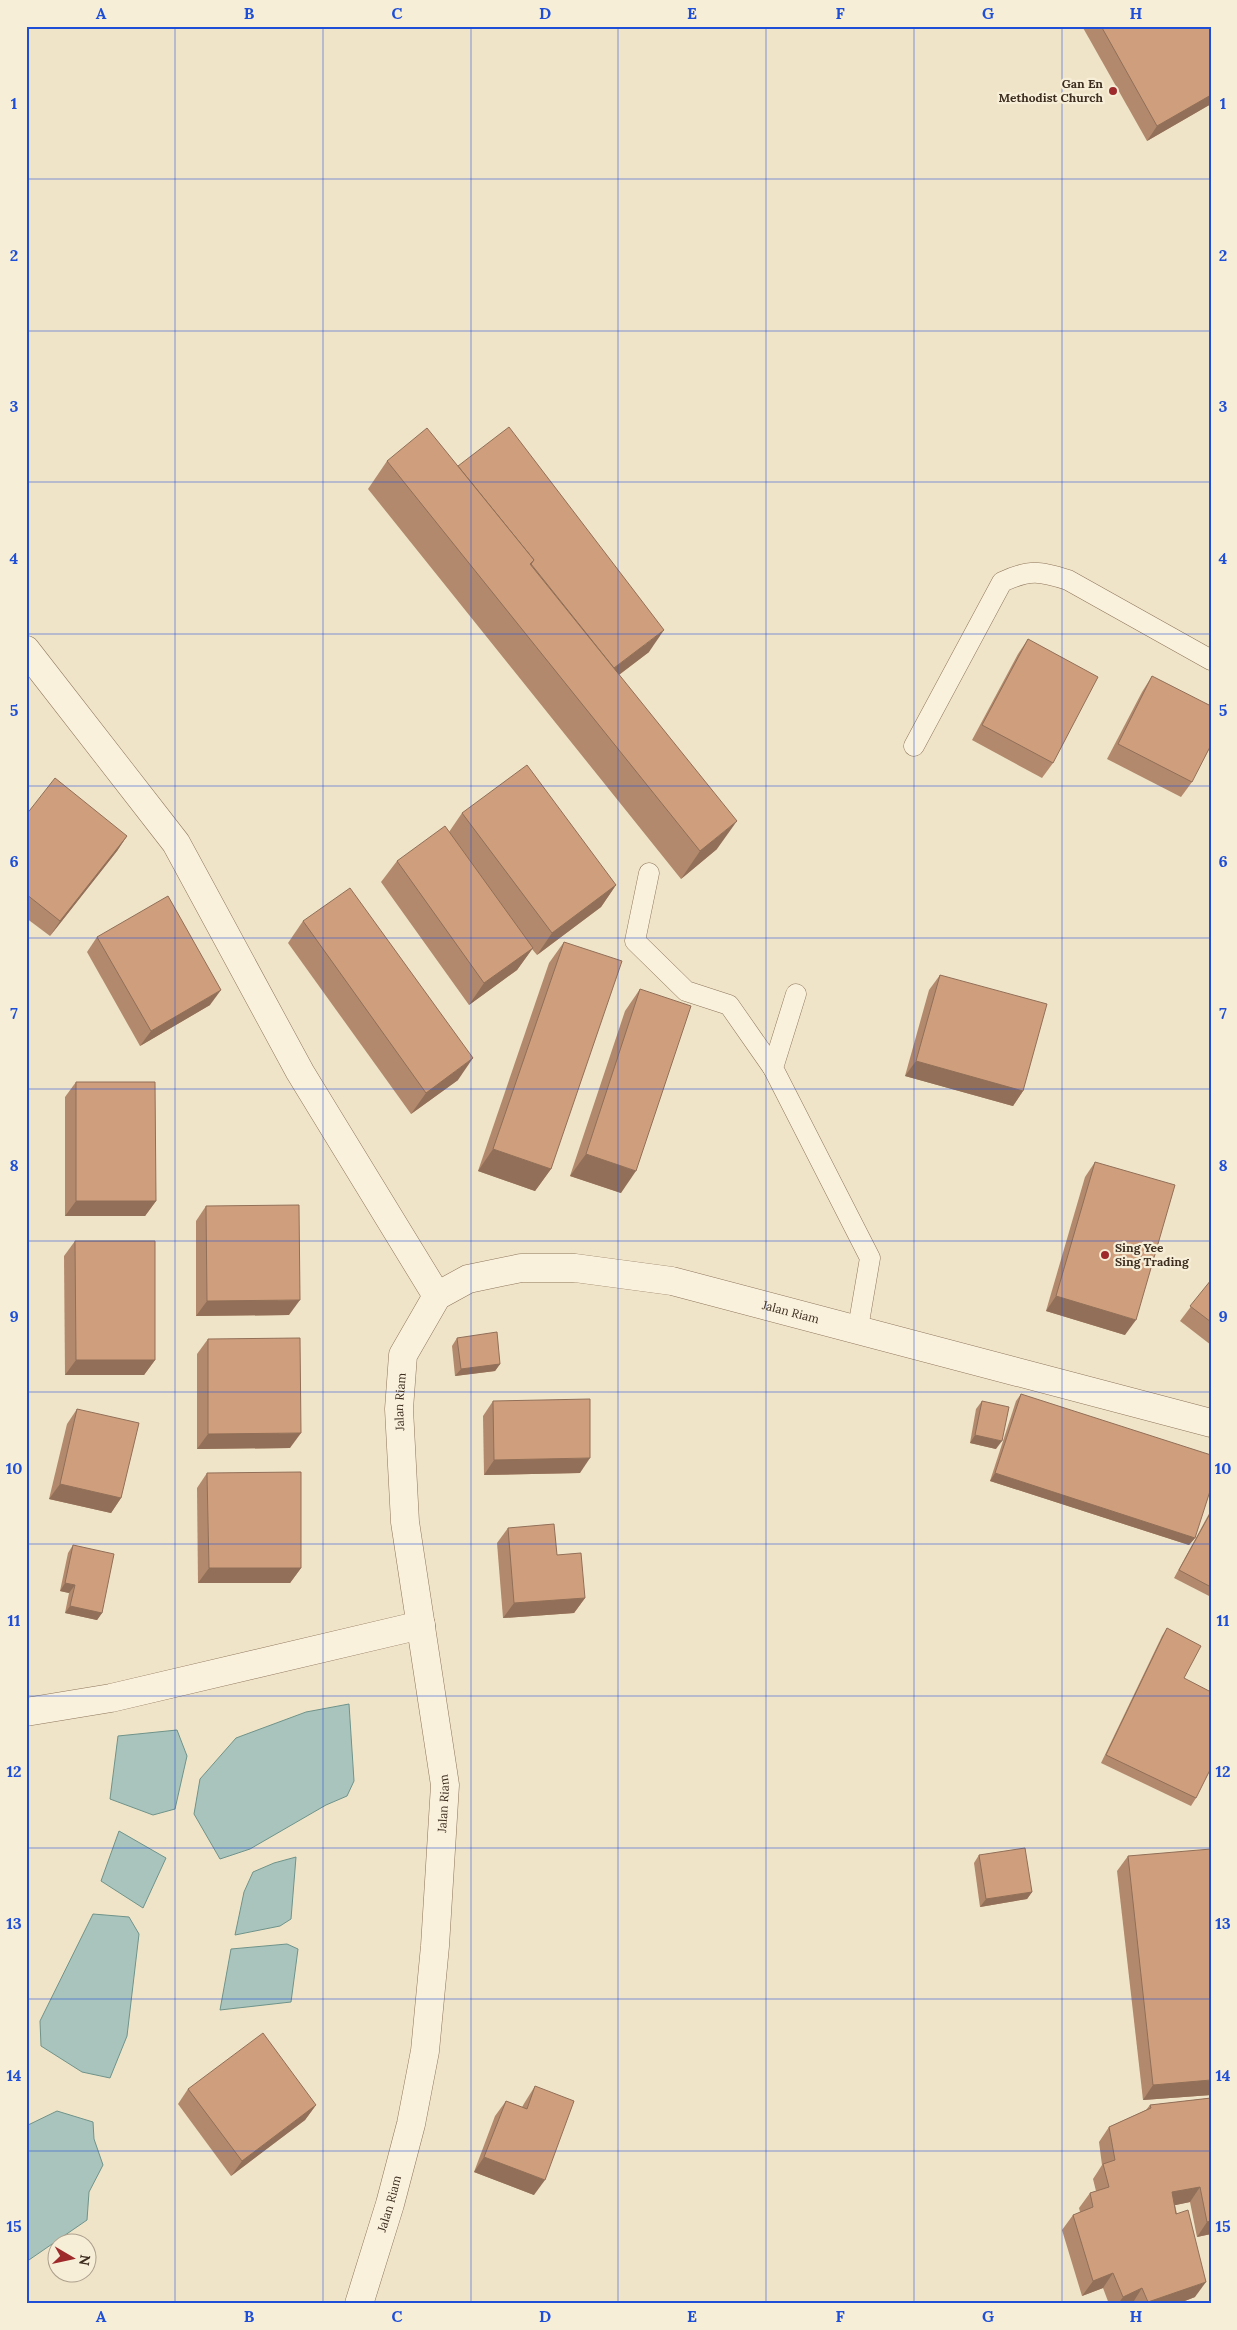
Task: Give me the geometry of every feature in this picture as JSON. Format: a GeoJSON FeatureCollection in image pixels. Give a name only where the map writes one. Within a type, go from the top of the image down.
{"type":"FeatureCollection","features":[{"type":"Feature","properties":{"kind":"street"},"geometry":{"type":"LineString","coordinates":[[26,650],[176,843],[300,1072],[437,1296]]}},
{"type":"Feature","properties":{"kind":"street","name":"Jalan Riam"},"geometry":{"type":"LineString","coordinates":[[359,2304],[390,2204],[411,2124],[425,2051],[435,1946],[445,1785],[405,1522],[399,1409],[403,1355],[437,1296],[468,1279],[521,1268],[575,1268],[672,1280],[1211,1423]]}},
{"type":"Feature","properties":{"kind":"street"},"geometry":{"type":"LineString","coordinates":[[26,1712],[111,1698],[421,1625]]}},
{"type":"Feature","properties":{"kind":"lane"},"geometry":{"type":"LineString","coordinates":[[914,746],[1002,582],[1021,573],[1044,573],[1068,580],[1211,660]]}},
{"type":"Feature","properties":{"kind":"lane"},"geometry":{"type":"LineString","coordinates":[[649,873],[635,941],[686,991],[729,1004],[773,1068],[870,1258],[858,1328]]}},
{"type":"Feature","properties":{"kind":"lane"},"geometry":{"type":"LineString","coordinates":[[773,1068],[796,994]]}},
{"type":"Feature","properties":{"kind":"water"},"geometry":{"type":"Polygon","coordinates":[[[349,1704],[354,1781],[347,1796],[326,1805],[250,1849],[220,1859],[194,1814],[200,1779],[236,1738],[306,1712],[349,1704]]]}},
{"type":"Feature","properties":{"kind":"water"},"geometry":{"type":"Polygon","coordinates":[[[177,1730],[187,1756],[175,1809],[153,1815],[110,1799],[118,1736],[177,1730]]]}},
{"type":"Feature","properties":{"kind":"water"},"geometry":{"type":"Polygon","coordinates":[[[119,1831],[166,1858],[143,1908],[101,1881],[119,1831]]]}},
{"type":"Feature","properties":{"kind":"water"},"geometry":{"type":"Polygon","coordinates":[[[296,1857],[291,1919],[280,1926],[235,1935],[244,1892],[253,1872],[274,1863],[296,1857]]]}},
{"type":"Feature","properties":{"kind":"water"},"geometry":{"type":"Polygon","coordinates":[[[93,1914],[129,1917],[139,1934],[127,2036],[110,2078],[82,2072],[41,2046],[40,2021],[93,1914]]]}},
{"type":"Feature","properties":{"kind":"water"},"geometry":{"type":"Polygon","coordinates":[[[287,1944],[298,1949],[291,2002],[220,2010],[231,1949],[287,1944]]]}},
{"type":"Feature","properties":{"kind":"water"},"geometry":{"type":"Polygon","coordinates":[[[57,2111],[93,2122],[94,2139],[103,2165],[89,2192],[87,2220],[70,2232],[48,2232],[48,2247],[26,2262],[26,2126],[57,2111]]]}},
{"type":"Feature","properties":{"kind":"building"},"geometry":{"type":"Polygon","coordinates":[[[1101,26],[1211,26],[1211,95],[1157,126],[1101,26]]]}},
{"type":"Feature","properties":{"kind":"building"},"geometry":{"type":"Polygon","coordinates":[[[509,427],[664,630],[614,668],[531,564],[534,560],[458,466],[509,427]]]}},
{"type":"Feature","properties":{"kind":"building"},"geometry":{"type":"Polygon","coordinates":[[[427,428],[534,560],[530,564],[737,821],[700,851],[387,461],[427,428]]]}},
{"type":"Feature","properties":{"kind":"building"},"geometry":{"type":"Polygon","coordinates":[[[1028,639],[1098,677],[1053,763],[982,725],[1028,639]]]}},
{"type":"Feature","properties":{"kind":"building"},"geometry":{"type":"Polygon","coordinates":[[[1152,676],[1211,706],[1211,745],[1192,782],[1118,744],[1152,676]]]}},
{"type":"Feature","properties":{"kind":"building"},"geometry":{"type":"Polygon","coordinates":[[[527,765],[616,885],[552,933],[462,813],[527,765]]]}},
{"type":"Feature","properties":{"kind":"building"},"geometry":{"type":"Polygon","coordinates":[[[55,778],[127,836],[60,921],[26,894],[26,815],[55,778]]]}},
{"type":"Feature","properties":{"kind":"building"},"geometry":{"type":"Polygon","coordinates":[[[445,826],[533,948],[484,983],[397,861],[445,826]]]}},
{"type":"Feature","properties":{"kind":"building"},"geometry":{"type":"Polygon","coordinates":[[[350,888],[473,1058],[426,1093],[303,921],[350,888]]]}},
{"type":"Feature","properties":{"kind":"building"},"geometry":{"type":"Polygon","coordinates":[[[168,896],[221,990],[151,1031],[97,937],[168,896]]]}},
{"type":"Feature","properties":{"kind":"building"},"geometry":{"type":"Polygon","coordinates":[[[564,942],[622,961],[551,1169],[493,1149],[564,942]]]}},
{"type":"Feature","properties":{"kind":"building"},"geometry":{"type":"Polygon","coordinates":[[[940,975],[1047,1004],[1023,1091],[916,1061],[940,975]]]}},
{"type":"Feature","properties":{"kind":"building"},"geometry":{"type":"Polygon","coordinates":[[[640,989],[691,1006],[636,1171],[586,1154],[640,989]]]}},
{"type":"Feature","properties":{"kind":"building"},"geometry":{"type":"Polygon","coordinates":[[[76,1082],[155,1082],[156,1201],[76,1201],[76,1082]]]}},
{"type":"Feature","properties":{"kind":"building","name":"Sing Yee Sing Trading"},"geometry":{"type":"Polygon","coordinates":[[[1095,1162],[1175,1185],[1136,1320],[1056,1296],[1095,1162]]]}},
{"type":"Feature","properties":{"kind":"building"},"geometry":{"type":"Polygon","coordinates":[[[299,1205],[300,1300],[207,1301],[206,1206],[299,1205]]]}},
{"type":"Feature","properties":{"kind":"building"},"geometry":{"type":"Polygon","coordinates":[[[75,1241],[155,1241],[155,1360],[76,1360],[75,1241]]]}},
{"type":"Feature","properties":{"kind":"building"},"geometry":{"type":"Polygon","coordinates":[[[1211,1280],[1211,1322],[1190,1306],[1211,1280]]]}},
{"type":"Feature","properties":{"kind":"building"},"geometry":{"type":"Polygon","coordinates":[[[497,1332],[500,1364],[461,1369],[457,1338],[497,1332]]]}},
{"type":"Feature","properties":{"kind":"building"},"geometry":{"type":"Polygon","coordinates":[[[300,1338],[301,1433],[208,1434],[208,1339],[300,1338]]]}},
{"type":"Feature","properties":{"kind":"building"},"geometry":{"type":"Polygon","coordinates":[[[1021,1394],[1211,1455],[1211,1488],[1195,1538],[995,1473],[1021,1394]]]}},
{"type":"Feature","properties":{"kind":"building"},"geometry":{"type":"Polygon","coordinates":[[[590,1399],[590,1458],[494,1460],[493,1401],[590,1399]]]}},
{"type":"Feature","properties":{"kind":"building"},"geometry":{"type":"Polygon","coordinates":[[[982,1401],[1009,1407],[1002,1441],[975,1435],[982,1401]]]}},
{"type":"Feature","properties":{"kind":"building"},"geometry":{"type":"Polygon","coordinates":[[[77,1409],[139,1423],[121,1498],[60,1484],[77,1409]]]}},
{"type":"Feature","properties":{"kind":"building"},"geometry":{"type":"Polygon","coordinates":[[[301,1472],[301,1568],[209,1568],[207,1473],[301,1472]]]}},
{"type":"Feature","properties":{"kind":"building"},"geometry":{"type":"Polygon","coordinates":[[[1211,1512],[1211,1587],[1179,1570],[1211,1512]]]}},
{"type":"Feature","properties":{"kind":"building"},"geometry":{"type":"Polygon","coordinates":[[[554,1524],[557,1555],[581,1553],[585,1598],[514,1603],[508,1528],[554,1524]]]}},
{"type":"Feature","properties":{"kind":"building"},"geometry":{"type":"Polygon","coordinates":[[[73,1545],[114,1554],[102,1613],[70,1606],[75,1585],[65,1583],[73,1545]]]}},
{"type":"Feature","properties":{"kind":"building"},"geometry":{"type":"Polygon","coordinates":[[[1167,1628],[1201,1646],[1184,1678],[1211,1692],[1211,1768],[1196,1798],[1106,1755],[1167,1628]]]}},
{"type":"Feature","properties":{"kind":"building"},"geometry":{"type":"Polygon","coordinates":[[[1025,1848],[1032,1892],[986,1899],[979,1855],[1025,1848]]]}},
{"type":"Feature","properties":{"kind":"building"},"geometry":{"type":"Polygon","coordinates":[[[1211,1849],[1211,2080],[1153,2085],[1128,1856],[1211,1849]]]}},
{"type":"Feature","properties":{"kind":"building"},"geometry":{"type":"Polygon","coordinates":[[[263,2033],[316,2105],[242,2161],[188,2089],[263,2033]]]}},
{"type":"Feature","properties":{"kind":"building"},"geometry":{"type":"Polygon","coordinates":[[[535,2086],[574,2101],[545,2180],[484,2157],[506,2101],[527,2109],[535,2086]]]}},
{"type":"Feature","properties":{"kind":"building"},"geometry":{"type":"Polygon","coordinates":[[[1211,2098],[1211,2221],[1207,2222],[1200,2187],[1172,2192],[1176,2214],[1188,2210],[1206,2282],[1148,2302],[1142,2288],[1123,2297],[1113,2273],[1093,2281],[1073,2215],[1093,2207],[1090,2193],[1109,2187],[1103,2164],[1115,2160],[1109,2127],[1151,2108],[1150,2105],[1211,2098]]]}},
{"type":"Feature","properties":{"kind":"place","name":"Gan En Methodist Church"},"geometry":{"type":"Point","coordinates":[1113,91]}},
{"type":"Feature","properties":{"kind":"place","name":"Sing Yee Sing Trading"},"geometry":{"type":"Point","coordinates":[1105,1255]}}]}
